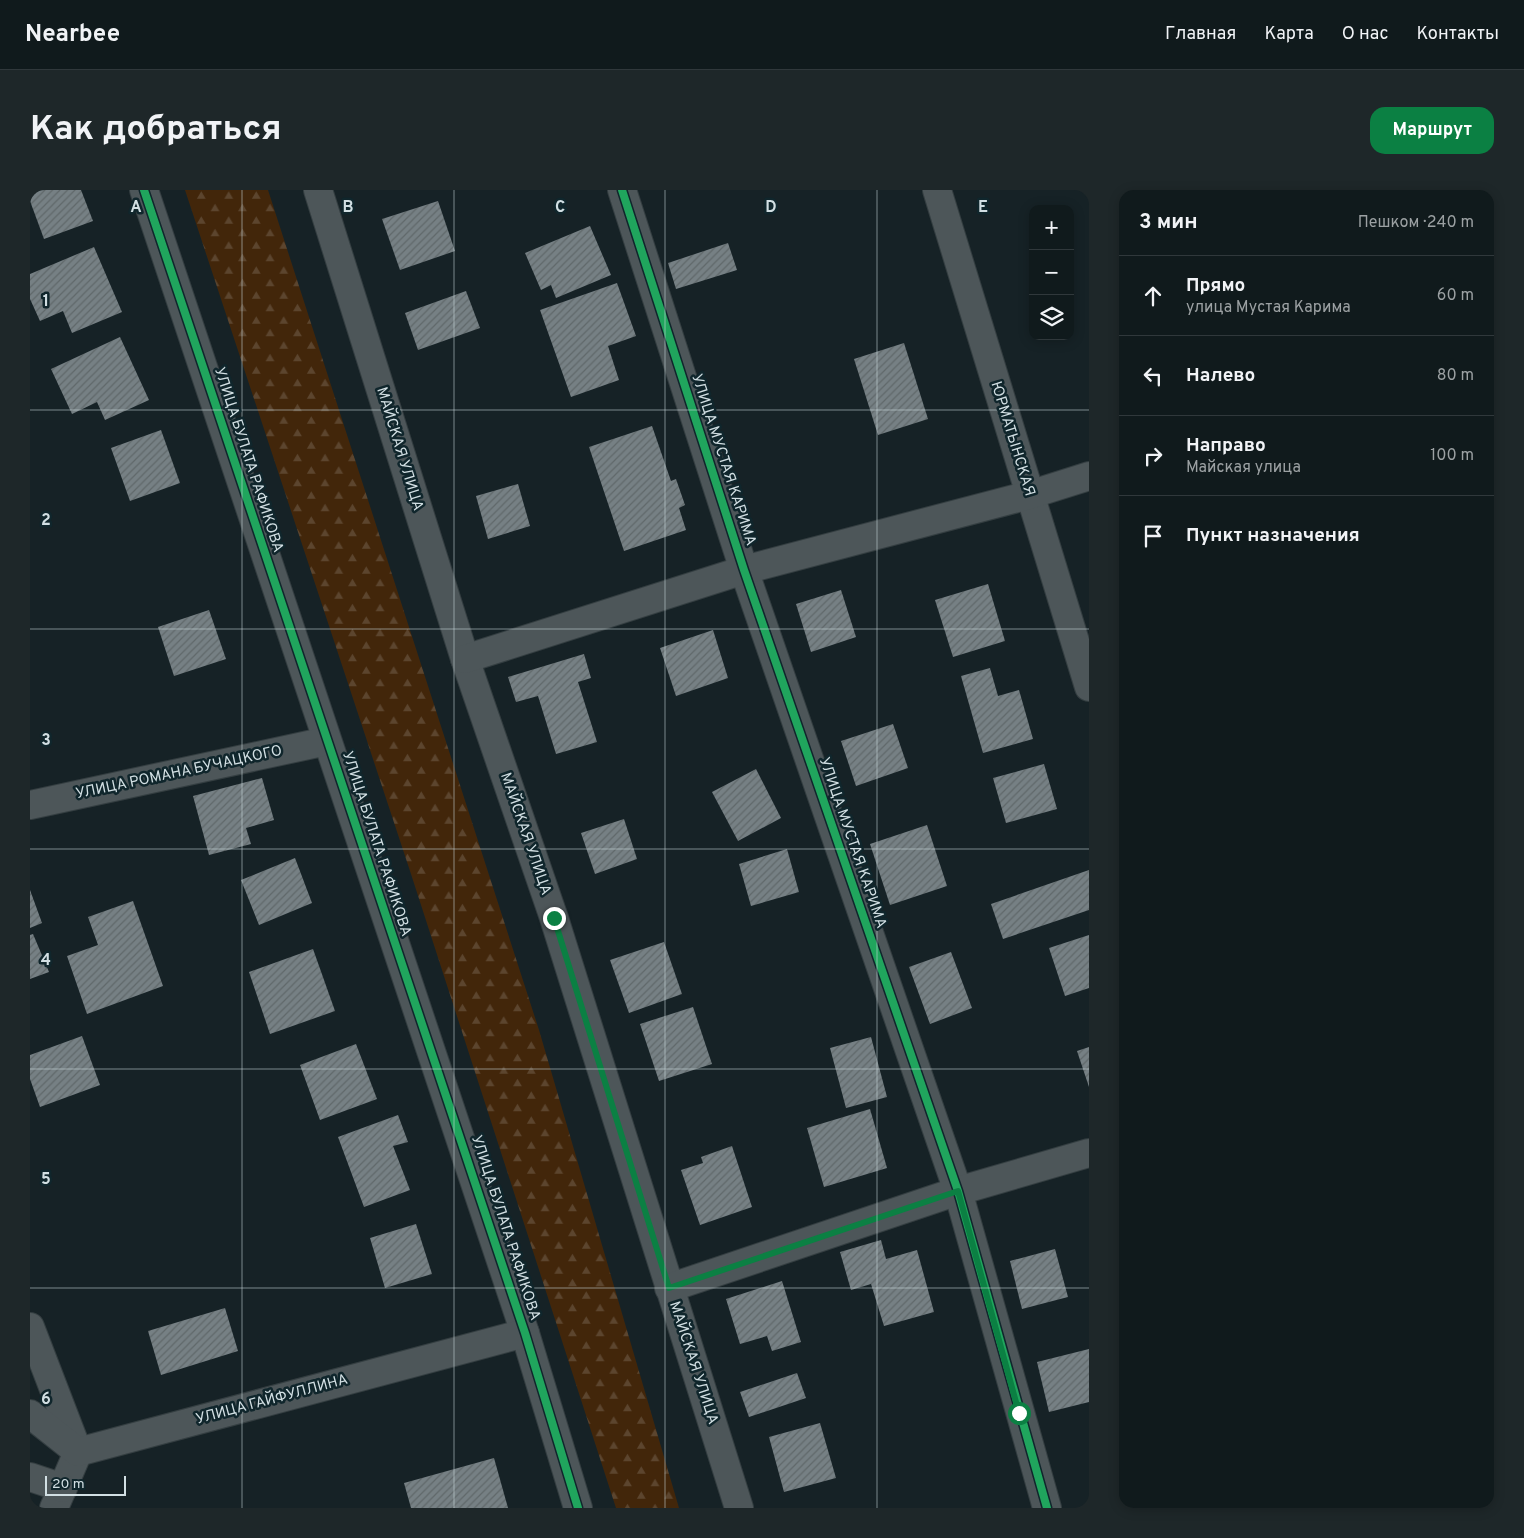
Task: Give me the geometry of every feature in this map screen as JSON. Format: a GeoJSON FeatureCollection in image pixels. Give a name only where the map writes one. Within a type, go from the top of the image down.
{"type":"FeatureCollection","features":[{"type":"Feature","properties":{"kind":"street","name":"УЛИЦА БУЛАТА РАФИКОВА"},"geometry":{"type":"LineString","coordinates":[[144,190],[525,1333],[578,1508]]}},
{"type":"Feature","properties":{"kind":"street","name":"МАЙСКАЯ УЛИЦА"},"geometry":{"type":"LineString","coordinates":[[318,190],[465,658],[554,918],[739,1508]]}},
{"type":"Feature","properties":{"kind":"street","name":"УЛИЦА МУСТАЯ КАРИМА"},"geometry":{"type":"LineString","coordinates":[[622,190],[744,570],[958,1191],[1047,1508]]}},
{"type":"Feature","properties":{"kind":"street","name":"ЮРМАТЫНСКАЯ"},"geometry":{"type":"LineString","coordinates":[[937,190],[1089,687]]}},
{"type":"Feature","properties":{"kind":"street"},"geometry":{"type":"LineString","coordinates":[[465,658],[744,570],[1029,495],[1089,476]]}},
{"type":"Feature","properties":{"kind":"street","name":"УЛИЦА РОМАНА БУЧАЦКОГО"},"geometry":{"type":"LineString","coordinates":[[30,805],[327,741]]}},
{"type":"Feature","properties":{"kind":"street"},"geometry":{"type":"LineString","coordinates":[[669,1288],[958,1191],[1089,1153]]}},
{"type":"Feature","properties":{"kind":"street"},"geometry":{"type":"LineString","coordinates":[[30,1327],[78,1452],[59,1498],[30,1477]]}},
{"type":"Feature","properties":{"kind":"street","name":"УЛИЦА ГАЙФУЛЛИНА"},"geometry":{"type":"LineString","coordinates":[[78,1452],[525,1333]]}},
{"type":"Feature","properties":{"kind":"street"},"geometry":{"type":"LineString","coordinates":[[30,1414],[78,1452]]}},
{"type":"Feature","properties":{"kind":"green space"},"geometry":{"type":"Polygon","coordinates":[[[185,190],[268,190],[539,1030],[679,1508],[616,1508],[411,874],[185,190]]]}},
{"type":"Feature","properties":{"kind":"building"},"geometry":{"type":"Polygon","coordinates":[[[30,190],[81,190],[93,221],[44,239],[30,201],[30,190]]]}},
{"type":"Feature","properties":{"kind":"building"},"geometry":{"type":"Polygon","coordinates":[[[438,201],[455,251],[400,270],[382,219],[438,201]]]}},
{"type":"Feature","properties":{"kind":"building"},"geometry":{"type":"Polygon","coordinates":[[[590,226],[611,275],[556,298],[551,285],[541,290],[525,253],[590,226]]]}},
{"type":"Feature","properties":{"kind":"building"},"geometry":{"type":"Polygon","coordinates":[[[728,243],[737,270],[676,289],[668,263],[728,243]]]}},
{"type":"Feature","properties":{"kind":"building"},"geometry":{"type":"Polygon","coordinates":[[[94,247],[122,312],[72,333],[63,311],[40,321],[30,299],[30,274],[94,247]]]}},
{"type":"Feature","properties":{"kind":"building"},"geometry":{"type":"Polygon","coordinates":[[[617,283],[636,336],[608,346],[619,380],[571,397],[540,310],[617,283]]]}},
{"type":"Feature","properties":{"kind":"building"},"geometry":{"type":"Polygon","coordinates":[[[466,291],[480,328],[418,350],[405,313],[466,291]]]}},
{"type":"Feature","properties":{"kind":"building"},"geometry":{"type":"Polygon","coordinates":[[[120,337],[149,400],[105,420],[97,402],[72,414],[51,369],[120,337]]]}},
{"type":"Feature","properties":{"kind":"building"},"geometry":{"type":"Polygon","coordinates":[[[904,343],[928,419],[878,435],[854,359],[904,343]]]}},
{"type":"Feature","properties":{"kind":"building"},"geometry":{"type":"Polygon","coordinates":[[[652,426],[671,481],[676,479],[685,505],[679,508],[686,530],[624,551],[589,447],[652,426]]]}},
{"type":"Feature","properties":{"kind":"building"},"geometry":{"type":"Polygon","coordinates":[[[161,430],[180,483],[130,501],[111,448],[161,430]]]}},
{"type":"Feature","properties":{"kind":"building"},"geometry":{"type":"Polygon","coordinates":[[[518,484],[530,526],[488,539],[476,496],[518,484]]]}},
{"type":"Feature","properties":{"kind":"building"},"geometry":{"type":"Polygon","coordinates":[[[988,584],[1005,641],[953,657],[935,600],[988,584]]]}},
{"type":"Feature","properties":{"kind":"building"},"geometry":{"type":"Polygon","coordinates":[[[841,590],[856,637],[811,652],[796,604],[841,590]]]}},
{"type":"Feature","properties":{"kind":"building"},"geometry":{"type":"Polygon","coordinates":[[[209,610],[226,659],[174,676],[158,627],[209,610]]]}},
{"type":"Feature","properties":{"kind":"building"},"geometry":{"type":"Polygon","coordinates":[[[713,630],[728,678],[676,696],[660,648],[713,630]]]}},
{"type":"Feature","properties":{"kind":"building"},"geometry":{"type":"Polygon","coordinates":[[[584,654],[591,678],[578,682],[597,742],[556,754],[538,696],[516,702],[508,677],[584,654]]]}},
{"type":"Feature","properties":{"kind":"building"},"geometry":{"type":"Polygon","coordinates":[[[990,668],[998,696],[1019,690],[1033,739],[983,753],[961,676],[990,668]]]}},
{"type":"Feature","properties":{"kind":"building"},"geometry":{"type":"Polygon","coordinates":[[[893,724],[908,768],[856,786],[841,741],[893,724]]]}},
{"type":"Feature","properties":{"kind":"building"},"geometry":{"type":"Polygon","coordinates":[[[1044,764],[1057,809],[1006,823],[993,778],[1044,764]]]}},
{"type":"Feature","properties":{"kind":"building"},"geometry":{"type":"Polygon","coordinates":[[[756,769],[781,818],[738,841],[712,792],[756,769]]]}},
{"type":"Feature","properties":{"kind":"building"},"geometry":{"type":"Polygon","coordinates":[[[262,778],[274,820],[246,828],[251,844],[209,855],[193,796],[262,778]]]}},
{"type":"Feature","properties":{"kind":"building"},"geometry":{"type":"Polygon","coordinates":[[[624,819],[637,859],[595,874],[581,833],[624,819]]]}},
{"type":"Feature","properties":{"kind":"building"},"geometry":{"type":"Polygon","coordinates":[[[927,825],[947,886],[890,905],[870,844],[927,825]]]}},
{"type":"Feature","properties":{"kind":"building"},"geometry":{"type":"Polygon","coordinates":[[[787,849],[799,892],[751,906],[739,864],[787,849]]]}},
{"type":"Feature","properties":{"kind":"building"},"geometry":{"type":"Polygon","coordinates":[[[295,858],[312,903],[259,925],[241,880],[295,858]]]}},
{"type":"Feature","properties":{"kind":"building"},"geometry":{"type":"Polygon","coordinates":[[[1089,870],[1089,910],[1003,939],[991,904],[1089,870]]]}},
{"type":"Feature","properties":{"kind":"building"},"geometry":{"type":"Polygon","coordinates":[[[30,890],[42,923],[30,928],[30,890]]]}},
{"type":"Feature","properties":{"kind":"building"},"geometry":{"type":"Polygon","coordinates":[[[133,901],[163,986],[87,1014],[67,956],[98,945],[88,917],[133,901]]]}},
{"type":"Feature","properties":{"kind":"building"},"geometry":{"type":"Polygon","coordinates":[[[33,934],[49,972],[30,979],[30,935],[33,934]]]}},
{"type":"Feature","properties":{"kind":"building"},"geometry":{"type":"Polygon","coordinates":[[[1089,935],[1089,988],[1065,996],[1049,948],[1089,935]]]}},
{"type":"Feature","properties":{"kind":"building"},"geometry":{"type":"Polygon","coordinates":[[[664,942],[682,994],[629,1013],[610,960],[664,942]]]}},
{"type":"Feature","properties":{"kind":"building"},"geometry":{"type":"Polygon","coordinates":[[[313,949],[335,1011],[270,1034],[249,972],[313,949]]]}},
{"type":"Feature","properties":{"kind":"building"},"geometry":{"type":"Polygon","coordinates":[[[951,952],[972,1008],[930,1024],[909,967],[951,952]]]}},
{"type":"Feature","properties":{"kind":"building"},"geometry":{"type":"Polygon","coordinates":[[[693,1007],[712,1064],[659,1081],[640,1024],[693,1007]]]}},
{"type":"Feature","properties":{"kind":"building"},"geometry":{"type":"Polygon","coordinates":[[[82,1036],[100,1085],[40,1107],[30,1079],[30,1055],[82,1036]]]}},
{"type":"Feature","properties":{"kind":"building"},"geometry":{"type":"Polygon","coordinates":[[[871,1037],[887,1097],[846,1108],[830,1048],[871,1037]]]}},
{"type":"Feature","properties":{"kind":"building"},"geometry":{"type":"Polygon","coordinates":[[[356,1044],[377,1099],[320,1120],[300,1065],[356,1044]]]}},
{"type":"Feature","properties":{"kind":"building"},"geometry":{"type":"Polygon","coordinates":[[[1089,1047],[1089,1087],[1077,1051],[1089,1047]]]}},
{"type":"Feature","properties":{"kind":"building"},"geometry":{"type":"Polygon","coordinates":[[[870,1109],[887,1168],[824,1187],[807,1128],[870,1109]]]}},
{"type":"Feature","properties":{"kind":"building"},"geometry":{"type":"Polygon","coordinates":[[[398,1115],[408,1142],[393,1146],[410,1190],[364,1207],[338,1137],[398,1115]]]}},
{"type":"Feature","properties":{"kind":"building"},"geometry":{"type":"Polygon","coordinates":[[[732,1146],[752,1207],[700,1225],[681,1170],[703,1163],[701,1157],[732,1146]]]}},
{"type":"Feature","properties":{"kind":"building"},"geometry":{"type":"Polygon","coordinates":[[[416,1224],[432,1274],[385,1288],[370,1238],[416,1224]]]}},
{"type":"Feature","properties":{"kind":"building"},"geometry":{"type":"Polygon","coordinates":[[[881,1240],[886,1259],[917,1250],[934,1312],[884,1326],[871,1284],[851,1290],[840,1252],[881,1240]]]}},
{"type":"Feature","properties":{"kind":"building"},"geometry":{"type":"Polygon","coordinates":[[[1055,1249],[1068,1297],[1022,1309],[1010,1261],[1055,1249]]]}},
{"type":"Feature","properties":{"kind":"building"},"geometry":{"type":"Polygon","coordinates":[[[782,1281],[801,1342],[772,1351],[767,1336],[740,1344],[726,1299],[782,1281]]]}},
{"type":"Feature","properties":{"kind":"building"},"geometry":{"type":"Polygon","coordinates":[[[225,1308],[238,1351],[161,1375],[148,1331],[225,1308]]]}},
{"type":"Feature","properties":{"kind":"building"},"geometry":{"type":"Polygon","coordinates":[[[1089,1349],[1089,1402],[1049,1412],[1037,1362],[1089,1349]]]}},
{"type":"Feature","properties":{"kind":"building"},"geometry":{"type":"Polygon","coordinates":[[[797,1373],[806,1398],[749,1417],[740,1392],[797,1373]]]}},
{"type":"Feature","properties":{"kind":"building"},"geometry":{"type":"Polygon","coordinates":[[[820,1423],[836,1478],[784,1492],[769,1437],[820,1423]]]}},
{"type":"Feature","properties":{"kind":"building"},"geometry":{"type":"Polygon","coordinates":[[[494,1458],[508,1508],[411,1508],[404,1483],[494,1458]]]}},
{"type":"Feature","properties":{"kind":"cycle path"},"geometry":{"type":"LineString","coordinates":[[144,190],[525,1333],[578,1508]]}},
{"type":"Feature","properties":{"kind":"cycle path"},"geometry":{"type":"LineString","coordinates":[[622,190],[744,570],[958,1191],[1047,1508]]}},
{"type":"Feature","properties":{"kind":"route"},"geometry":{"type":"LineString","coordinates":[[554,918],[669,1288],[958,1191],[1019,1413]]}}]}
